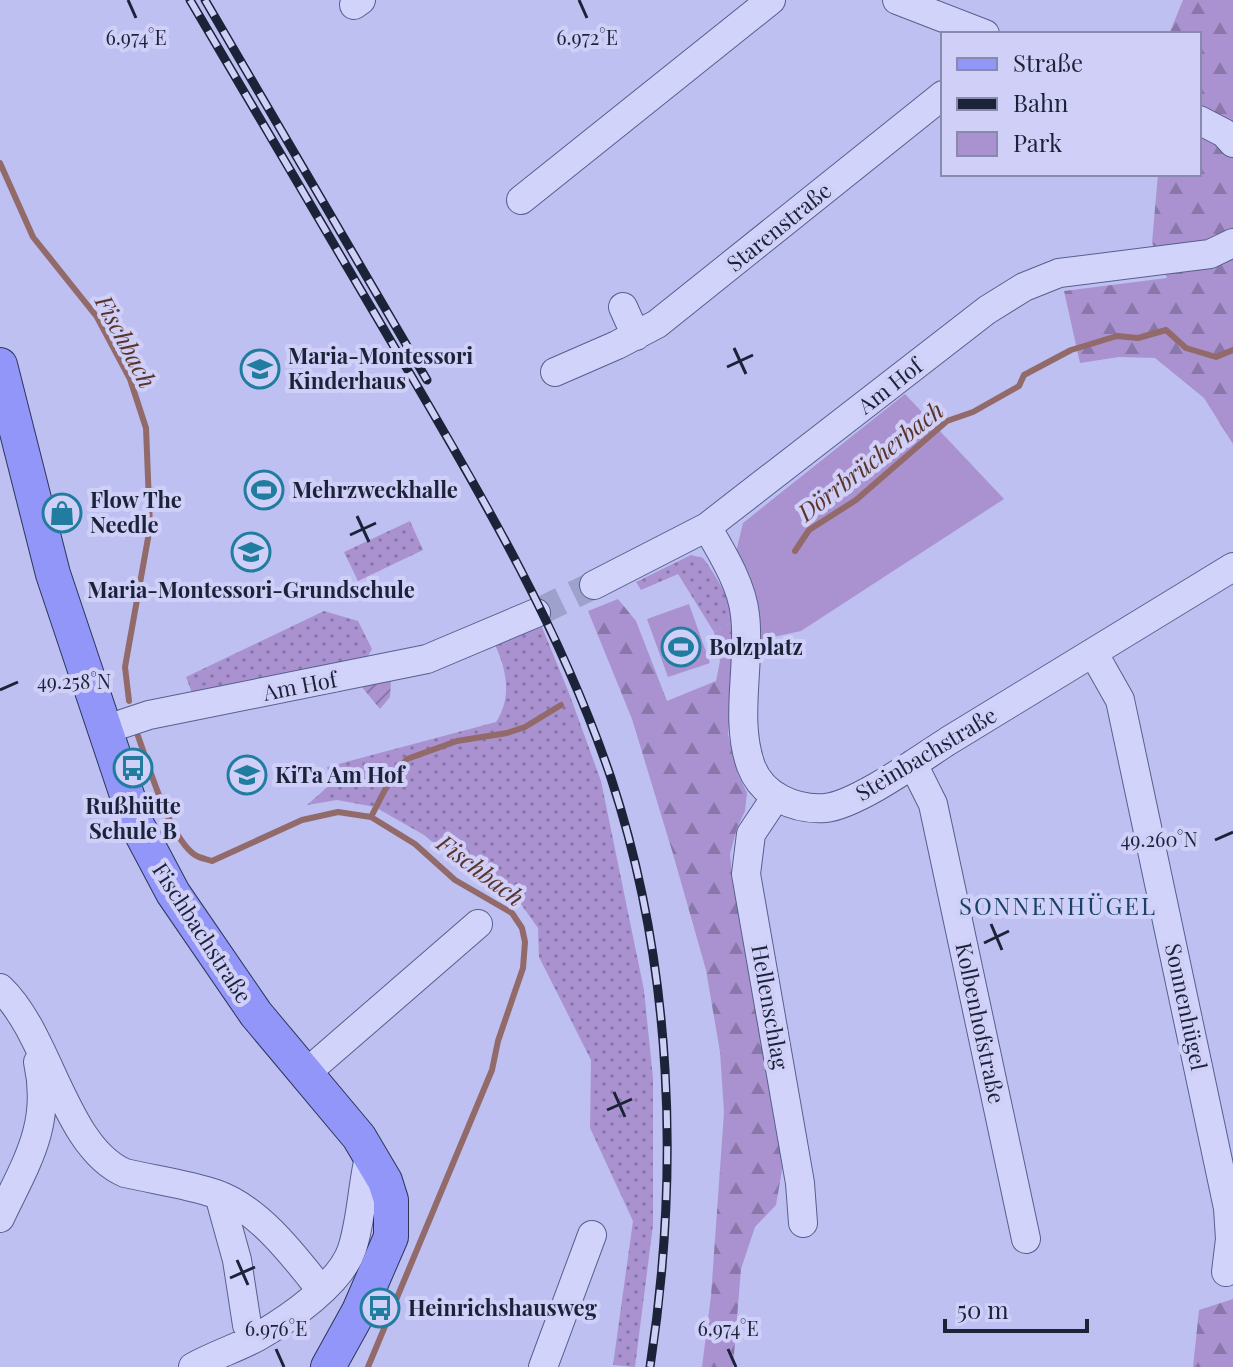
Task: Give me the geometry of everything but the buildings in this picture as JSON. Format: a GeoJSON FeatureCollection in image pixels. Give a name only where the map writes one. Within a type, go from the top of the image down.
{"type":"FeatureCollection","features":[{"type":"Feature","properties":{"kind":"main road","name":"Fischbachstraße"},"geometry":{"type":"LineString","coordinates":[[0,365],[53,574],[126,723],[137,825],[157,867],[256,1014],[370,1153],[385,1181],[391,1200],[391,1237],[359,1311],[328,1367]]}},
{"type":"Feature","properties":{"kind":"street"},"geometry":{"type":"LineString","coordinates":[[521,200],[771,0]]}},
{"type":"Feature","properties":{"kind":"street"},"geometry":{"type":"LineString","coordinates":[[897,0],[980,32]]}},
{"type":"Feature","properties":{"kind":"street","name":"Starenstraße"},"geometry":{"type":"LineString","coordinates":[[555,372],[657,324],[932,110]]}},
{"type":"Feature","properties":{"kind":"street"},"geometry":{"type":"LineString","coordinates":[[1201,121],[1224,133],[1233,143]]}},
{"type":"Feature","properties":{"kind":"street","name":"Am Hof"},"geometry":{"type":"LineString","coordinates":[[594,585],[707,527],[987,310],[1024,287],[1059,273],[1222,248]]}},
{"type":"Feature","properties":{"kind":"street"},"geometry":{"type":"LineString","coordinates":[[623,307],[636,336]]}},
{"type":"Feature","properties":{"kind":"street"},"geometry":{"type":"LineString","coordinates":[[707,527],[745,610],[744,733],[752,768],[775,798]]}},
{"type":"Feature","properties":{"kind":"street","name":"Steinbachstraße"},"geometry":{"type":"LineString","coordinates":[[775,798],[827,808],[853,798],[1233,567]]}},
{"type":"Feature","properties":{"kind":"street","name":"Am Hof"},"geometry":{"type":"LineString","coordinates":[[126,723],[427,659],[536,613]]}},
{"type":"Feature","properties":{"kind":"street","name":"Sonnenhügel"},"geometry":{"type":"LineString","coordinates":[[1094,654],[1120,700],[1151,842],[1228,1208],[1230,1239],[1226,1272]]}},
{"type":"Feature","properties":{"kind":"street","name":"Kolbenhofstraße"},"geometry":{"type":"LineString","coordinates":[[913,764],[933,804],[1026,1239]]}},
{"type":"Feature","properties":{"kind":"street","name":"Hellenschlag"},"geometry":{"type":"LineString","coordinates":[[775,798],[751,834],[746,874],[800,1183],[803,1223]]}},
{"type":"Feature","properties":{"kind":"street"},"geometry":{"type":"LineString","coordinates":[[305,1074],[478,924]]}},
{"type":"Feature","properties":{"kind":"street"},"geometry":{"type":"LineString","coordinates":[[0,988],[22,1016],[80,1128],[99,1156],[111,1167],[125,1173],[219,1195],[254,1218],[321,1290]]}},
{"type":"Feature","properties":{"kind":"street"},"geometry":{"type":"LineString","coordinates":[[0,1218],[30,1157],[42,1120],[43,1081],[33,1038]]}},
{"type":"Feature","properties":{"kind":"street"},"geometry":{"type":"LineString","coordinates":[[193,1367],[260,1335],[338,1275],[351,1253],[370,1153]]}},
{"type":"Feature","properties":{"kind":"street"},"geometry":{"type":"LineString","coordinates":[[219,1195],[237,1260],[247,1325]]}},
{"type":"Feature","properties":{"kind":"street"},"geometry":{"type":"LineString","coordinates":[[543,1367],[592,1235]]}},
{"type":"Feature","properties":{"kind":"green space"},"geometry":{"type":"Polygon","coordinates":[[[1183,0],[1233,0],[1233,444],[1204,398],[1155,358],[1119,357],[1080,363],[1064,291],[1167,278],[1152,243],[1158,176],[1201,176],[1202,108],[1201,32],[1170,32],[1183,0]]]}},
{"type":"Feature","properties":{"kind":"green space"},"geometry":{"type":"Polygon","coordinates":[[[905,394],[1004,499],[801,631],[760,640],[758,614],[736,552],[743,523],[905,394]]]}},
{"type":"Feature","properties":{"kind":"green space"},"geometry":{"type":"Polygon","coordinates":[[[410,521],[423,550],[358,581],[344,552],[410,521]]]}},
{"type":"Feature","properties":{"kind":"green space"},"geometry":{"type":"Polygon","coordinates":[[[691,555],[703,558],[718,580],[735,621],[714,632],[678,574],[641,590],[636,582],[691,555]]]}},
{"type":"Feature","properties":{"kind":"green space"},"geometry":{"type":"Polygon","coordinates":[[[618,599],[636,621],[667,701],[716,681],[720,661],[714,632],[735,621],[736,647],[728,734],[738,774],[747,793],[745,811],[730,854],[781,1142],[782,1170],[776,1205],[755,1227],[741,1269],[733,1367],[702,1367],[711,1296],[724,1112],[720,1052],[706,970],[673,854],[632,719],[588,611],[618,599]]]}},
{"type":"Feature","properties":{"kind":"green space","name":"Bolzplatz"},"geometry":{"type":"Polygon","coordinates":[[[689,604],[710,663],[668,677],[647,619],[689,604]]]}},
{"type":"Feature","properties":{"kind":"green space"},"geometry":{"type":"Polygon","coordinates":[[[324,611],[358,621],[372,649],[367,658],[192,693],[186,677],[324,611]]]}},
{"type":"Feature","properties":{"kind":"green space"},"geometry":{"type":"Polygon","coordinates":[[[539,620],[601,781],[644,990],[653,1078],[653,1225],[635,1367],[613,1365],[633,1221],[590,1128],[591,1060],[539,957],[538,928],[518,900],[480,881],[424,835],[375,807],[337,800],[307,805],[332,783],[327,767],[496,722],[504,703],[506,684],[495,645],[539,620]]]}},
{"type":"Feature","properties":{"kind":"green space"},"geometry":{"type":"Polygon","coordinates":[[[391,681],[390,697],[380,709],[361,686],[391,681]]]}},
{"type":"Feature","properties":{"kind":"green space"},"geometry":{"type":"Polygon","coordinates":[[[1233,1299],[1233,1367],[1193,1367],[1199,1310],[1233,1299]]]}},
{"type":"Feature","properties":{"kind":"waterway","name":"Fischbach"},"geometry":{"type":"LineString","coordinates":[[0,163],[33,237],[97,317],[130,379],[146,428],[150,527],[125,667],[129,701]]}},
{"type":"Feature","properties":{"kind":"waterway","name":"Dörrbrücherbach"},"geometry":{"type":"LineString","coordinates":[[795,551],[809,530],[856,500],[947,421],[973,412],[1019,386],[1024,375],[1071,350],[1117,336],[1138,338],[1166,330],[1186,348],[1216,357],[1233,350]]}},
{"type":"Feature","properties":{"kind":"waterway","name":"Dörrbrücherbach"},"geometry":{"type":"LineString","coordinates":[[371,817],[390,780],[407,759],[457,741],[525,727],[561,705]]}},
{"type":"Feature","properties":{"kind":"waterway","name":"Fischbach"},"geometry":{"type":"LineString","coordinates":[[138,736],[168,817],[186,846],[197,856],[212,861],[302,820],[338,812],[371,817],[415,844],[455,880],[512,913],[522,928],[525,942],[523,968],[498,1041],[492,1070],[368,1367]]}},
{"type":"Feature","properties":{"kind":"tunnel"},"geometry":{"type":"LineString","coordinates":[[536,613],[594,585]]}},
{"type":"Feature","properties":{"kind":"railway"},"geometry":{"type":"LineString","coordinates":[[190,0],[494,520],[570,672],[611,778],[632,849],[647,922],[665,1070],[665,1219],[650,1367]]}},
{"type":"Feature","properties":{"kind":"railway"},"geometry":{"type":"LineString","coordinates":[[205,0],[427,380]]}},
{"type":"Feature","properties":{"kind":"place","name":"Maria-Montessori Kinderhaus"},"geometry":{"type":"Point","coordinates":[260,369]}},
{"type":"Feature","properties":{"kind":"place","name":"Mehrzweckhalle"},"geometry":{"type":"Point","coordinates":[264,490]}},
{"type":"Feature","properties":{"kind":"place","name":"Flow The Needle"},"geometry":{"type":"Point","coordinates":[62,513]}},
{"type":"Feature","properties":{"kind":"place","name":"Maria-Montessori-Grundschule"},"geometry":{"type":"Point","coordinates":[251,552]}},
{"type":"Feature","properties":{"kind":"place","name":"Bolzplatz"},"geometry":{"type":"Point","coordinates":[681,647]}},
{"type":"Feature","properties":{"kind":"place","name":"Rußhütte Schule B"},"geometry":{"type":"Point","coordinates":[133,768]}},
{"type":"Feature","properties":{"kind":"place","name":"KiTa Am Hof"},"geometry":{"type":"Point","coordinates":[247,775]}},
{"type":"Feature","properties":{"kind":"place","name":"Heinrichshausweg"},"geometry":{"type":"Point","coordinates":[380,1308]}},
{"type":"Feature","properties":{"kind":"district","name":"SONNENHÜGEL"},"geometry":{"type":"Point","coordinates":[1058,907]}}]}
